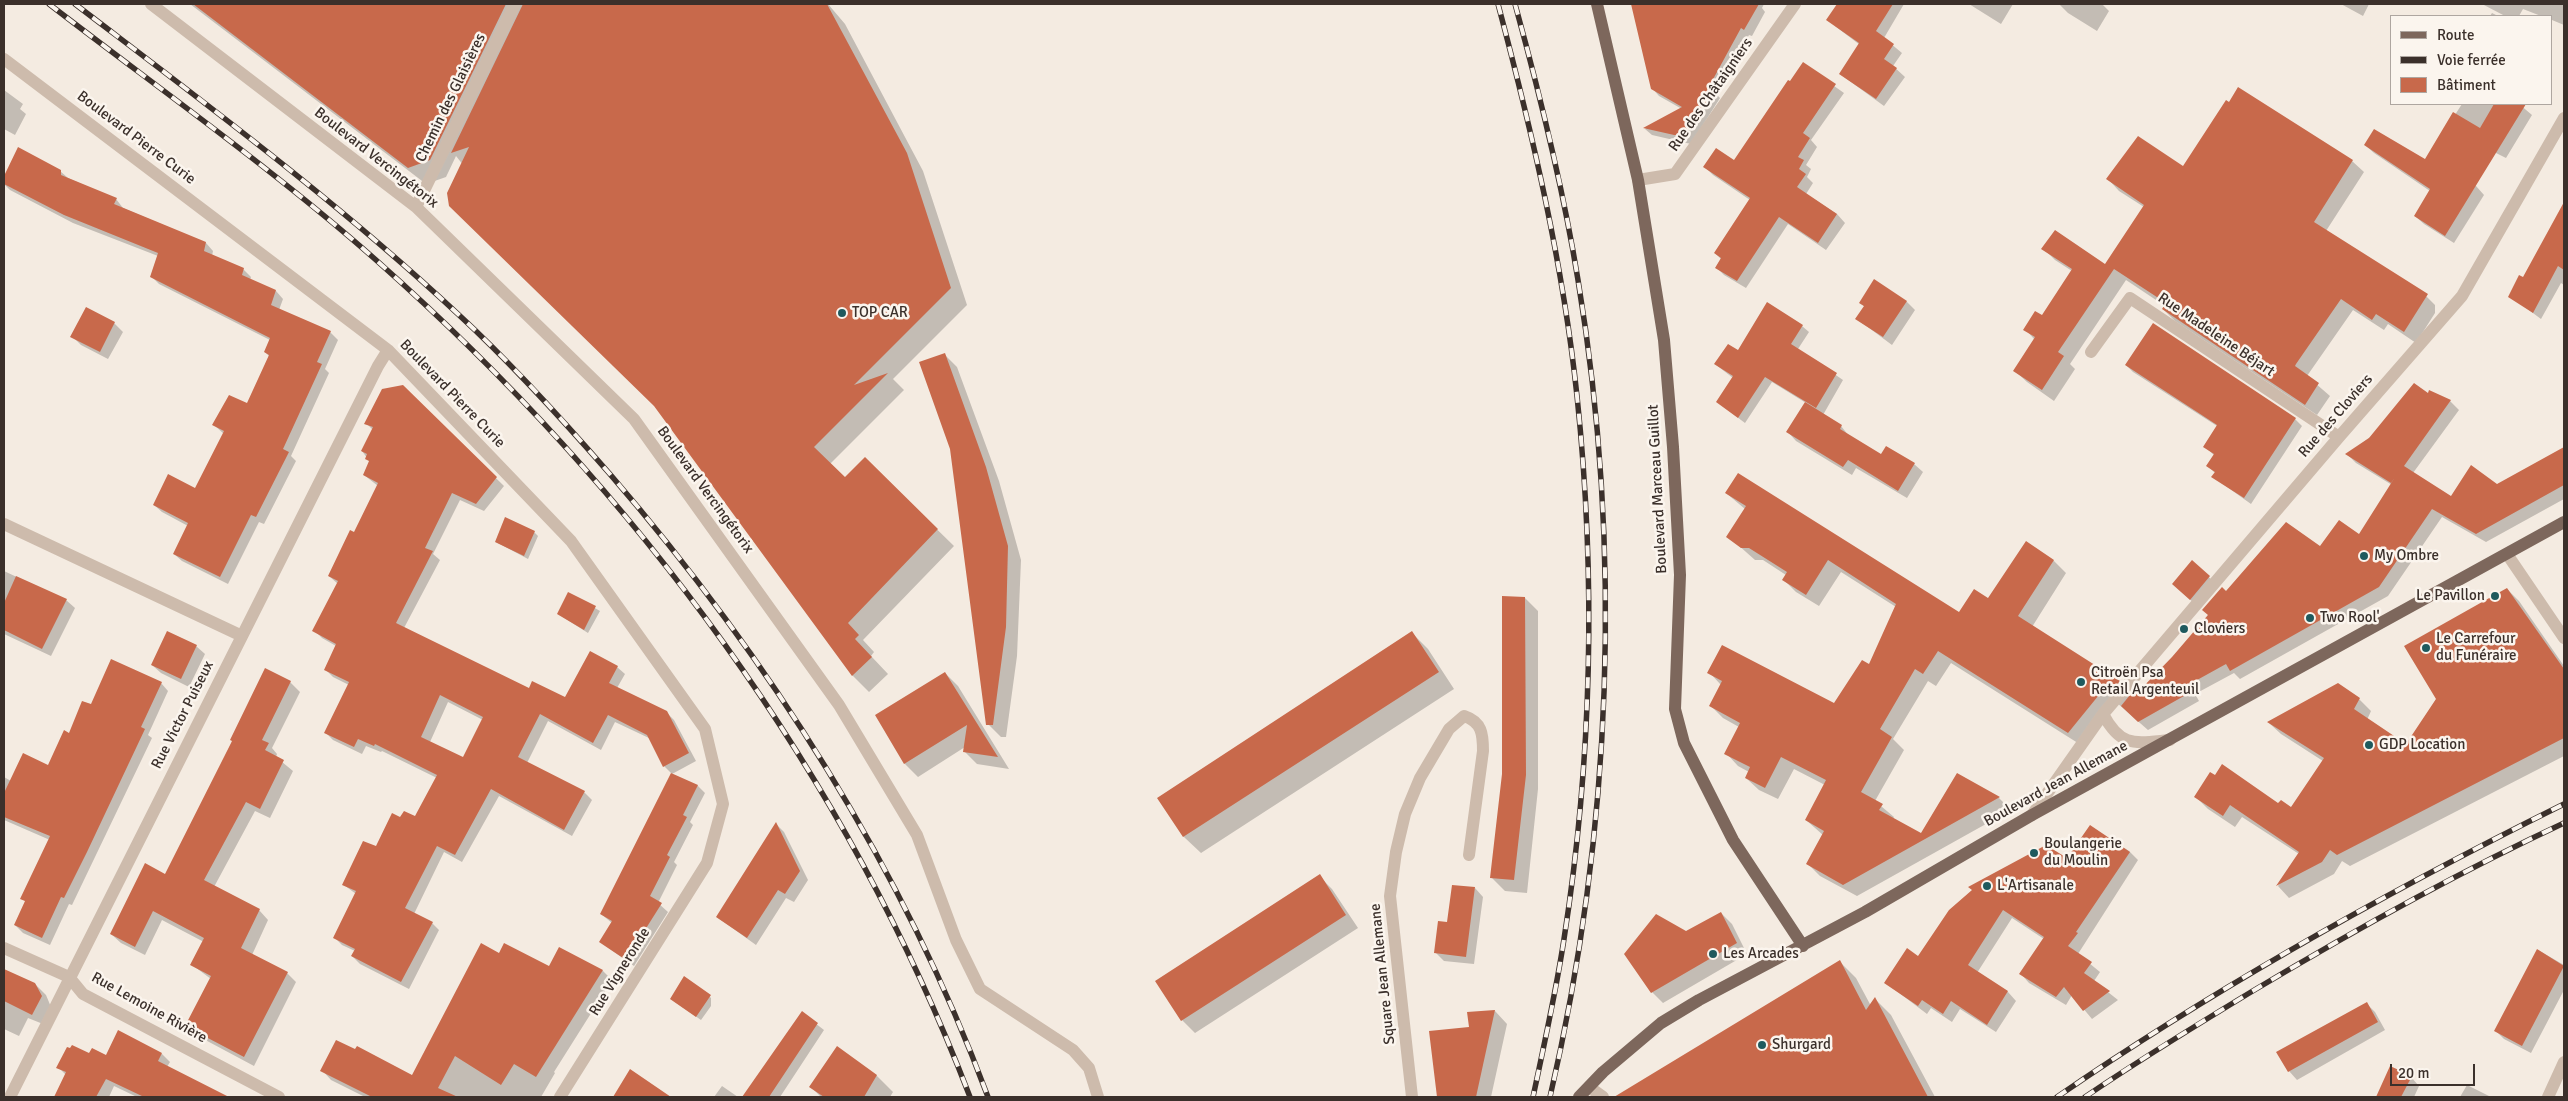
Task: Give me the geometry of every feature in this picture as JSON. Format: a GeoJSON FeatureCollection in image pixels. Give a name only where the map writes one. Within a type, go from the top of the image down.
{"type":"FeatureCollection","features":[{"type":"Feature","properties":{"kind":"main road","name":"Boulevard Marceau Guillot"},"geometry":{"type":"LineString","coordinates":[[1598,4],[1638,180],[1664,340],[1673,447],[1680,575],[1675,709],[1684,743],[1728,831],[1803,946]]}},
{"type":"Feature","properties":{"kind":"main road","name":"Boulevard Jean Allemane"},"geometry":{"type":"LineString","coordinates":[[1579,1097],[1603,1072],[1661,1023],[1865,912],[2032,815],[2564,522]]}},
{"type":"Feature","properties":{"kind":"street","name":"Boulevard Vercingétorix"},"geometry":{"type":"LineString","coordinates":[[151,4],[416,207],[634,419],[840,705],[917,835],[956,940],[980,989],[1073,1050],[1089,1068],[1098,1097]]}},
{"type":"Feature","properties":{"kind":"street","name":"Chemin des Glaisières"},"geometry":{"type":"LineString","coordinates":[[416,207],[515,4]]}},
{"type":"Feature","properties":{"kind":"street","name":"Rue des Châtaigniers"},"geometry":{"type":"LineString","coordinates":[[1638,180],[1675,174],[1795,4]]}},
{"type":"Feature","properties":{"kind":"street","name":"Boulevard Pierre Curie"},"geometry":{"type":"LineString","coordinates":[[4,59],[388,350],[571,540],[706,728],[723,804],[707,863]]}},
{"type":"Feature","properties":{"kind":"street","name":"Rue des Cloviers"},"geometry":{"type":"LineString","coordinates":[[2032,815],[2103,714],[2339,436],[2462,296],[2564,118]]}},
{"type":"Feature","properties":{"kind":"street","name":"Rue Madeleine Béjart"},"geometry":{"type":"LineString","coordinates":[[2091,352],[2130,298],[2339,436]]}},
{"type":"Feature","properties":{"kind":"street","name":"Rue Victor Puiseux"},"geometry":{"type":"LineString","coordinates":[[10,1097],[378,366],[388,350]]}},
{"type":"Feature","properties":{"kind":"street"},"geometry":{"type":"LineString","coordinates":[[4,524],[242,636]]}},
{"type":"Feature","properties":{"kind":"street"},"geometry":{"type":"LineString","coordinates":[[2507,554],[2564,638]]}},
{"type":"Feature","properties":{"kind":"street"},"geometry":{"type":"LineString","coordinates":[[2103,714],[2111,730],[2126,741],[2139,743],[2170,740]]}},
{"type":"Feature","properties":{"kind":"street","name":"Square Jean Allemane"},"geometry":{"type":"LineString","coordinates":[[1412,1097],[1390,896],[1396,852],[1405,814],[1420,778],[1449,729],[1464,716],[1472,719],[1480,726],[1483,736],[1483,751],[1469,854]]}},
{"type":"Feature","properties":{"kind":"street","name":"Rue Vigneronde"},"geometry":{"type":"LineString","coordinates":[[560,1097],[707,863]]}},
{"type":"Feature","properties":{"kind":"street","name":"Rue Lemoine Rivière"},"geometry":{"type":"LineString","coordinates":[[4,948],[69,977],[83,994],[279,1097]]}},
{"type":"Feature","properties":{"kind":"street"},"geometry":{"type":"LineString","coordinates":[[2548,1097],[2564,1062]]}},
{"type":"Feature","properties":{"kind":"street"},"geometry":{"type":"LineString","coordinates":[[1589,1087],[1602,1097]]}},
{"type":"Feature","properties":{"kind":"building"},"geometry":{"type":"Polygon","coordinates":[[[193,4],[506,4],[430,160],[408,168],[193,4]]]}},
{"type":"Feature","properties":{"kind":"building"},"geometry":{"type":"Polygon","coordinates":[[[523,4],[827,4],[907,153],[951,288],[854,385],[888,373],[814,447],[845,477],[865,457],[938,529],[848,623],[859,635],[855,639],[872,657],[852,676],[654,406],[449,206],[447,193],[469,147],[451,153],[523,4]]]}},
{"type":"Feature","properties":{"kind":"building"},"geometry":{"type":"Polygon","coordinates":[[[1631,4],[1759,4],[1744,30],[1741,28],[1705,94],[1714,90],[1683,137],[1643,128],[1682,107],[1651,89],[1631,4]]]}},
{"type":"Feature","properties":{"kind":"building"},"geometry":{"type":"Polygon","coordinates":[[[1837,4],[1893,4],[1876,31],[1894,44],[1884,59],[1897,68],[1876,99],[1839,74],[1859,43],[1826,20],[1837,4]]]}},
{"type":"Feature","properties":{"kind":"building"},"geometry":{"type":"Polygon","coordinates":[[[1803,62],[1836,84],[1803,133],[1810,138],[1798,157],[1804,160],[1799,169],[1806,174],[1797,187],[1837,214],[1818,243],[1779,217],[1737,281],[1715,268],[1721,258],[1714,253],[1750,198],[1703,167],[1716,148],[1734,160],[1788,80],[1790,81],[1803,62]]]}},
{"type":"Feature","properties":{"kind":"building"},"geometry":{"type":"Polygon","coordinates":[[[2238,87],[2353,160],[2314,222],[2428,294],[2404,332],[2376,314],[2372,320],[2341,299],[2295,366],[2319,383],[2305,405],[2162,309],[2166,303],[2114,269],[2058,352],[2064,356],[2042,390],[2013,371],[2035,337],[2023,330],[2035,311],[2042,315],[2072,269],[2041,249],[2055,230],[2105,264],[2144,205],[2106,179],[2138,136],[2183,166],[2226,100],[2229,102],[2238,87]]]}},
{"type":"Feature","properties":{"kind":"building"},"geometry":{"type":"Polygon","coordinates":[[[2493,105],[2525,105],[2445,236],[2414,216],[2430,189],[2364,145],[2374,129],[2425,159],[2453,112],[2480,128],[2493,105]]]}},
{"type":"Feature","properties":{"kind":"building"},"geometry":{"type":"Polygon","coordinates":[[[18,147],[61,170],[61,175],[117,198],[114,204],[206,242],[204,251],[244,268],[242,275],[276,290],[271,305],[331,331],[317,362],[322,364],[283,449],[289,452],[256,517],[251,515],[220,577],[173,554],[188,523],[153,505],[168,474],[195,488],[224,431],[212,425],[229,395],[247,403],[269,355],[264,352],[270,338],[150,277],[158,253],[64,215],[4,184],[4,176],[18,147]]]}},
{"type":"Feature","properties":{"kind":"building"},"geometry":{"type":"Polygon","coordinates":[[[2564,202],[2564,270],[2558,266],[2533,313],[2508,297],[2519,275],[2523,277],[2564,202]]]}},
{"type":"Feature","properties":{"kind":"building"},"geometry":{"type":"Polygon","coordinates":[[[1874,279],[1907,301],[1883,337],[1855,319],[1864,306],[1859,303],[1874,279]]]}},
{"type":"Feature","properties":{"kind":"building"},"geometry":{"type":"Polygon","coordinates":[[[1767,302],[1803,325],[1791,344],[1837,373],[1816,408],[1765,377],[1738,418],[1716,402],[1733,376],[1714,364],[1728,344],[1738,350],[1767,302]]]}},
{"type":"Feature","properties":{"kind":"building"},"geometry":{"type":"Polygon","coordinates":[[[86,307],[115,322],[100,352],[70,337],[86,307]]]}},
{"type":"Feature","properties":{"kind":"building"},"geometry":{"type":"Polygon","coordinates":[[[2153,323],[2296,418],[2244,498],[2211,477],[2215,472],[2206,466],[2214,454],[2203,447],[2217,425],[2125,365],[2153,323]]]}},
{"type":"Feature","properties":{"kind":"building"},"geometry":{"type":"Polygon","coordinates":[[[945,353],[986,467],[1008,546],[1006,627],[993,725],[986,725],[950,449],[919,362],[945,353]]]}},
{"type":"Feature","properties":{"kind":"building"},"geometry":{"type":"Polygon","coordinates":[[[2414,383],[2428,393],[2429,390],[2451,400],[2404,466],[2451,496],[2471,465],[2497,484],[2564,447],[2564,485],[2476,534],[2432,509],[2379,587],[2230,671],[2226,664],[2188,685],[2191,692],[2138,722],[2121,706],[2134,690],[2138,692],[2172,657],[2208,615],[2202,610],[2222,587],[2226,591],[2286,522],[2320,546],[2339,520],[2359,534],[2395,477],[2391,483],[2345,454],[2369,438],[2414,383]]]}},
{"type":"Feature","properties":{"kind":"building"},"geometry":{"type":"Polygon","coordinates":[[[403,385],[497,477],[476,504],[452,493],[425,548],[433,551],[396,623],[529,688],[532,681],[565,697],[590,651],[618,666],[609,683],[667,711],[689,753],[663,767],[647,735],[608,715],[593,743],[540,714],[518,757],[585,791],[564,830],[491,789],[455,855],[437,846],[405,908],[433,922],[401,982],[351,956],[355,949],[333,938],[356,891],[342,885],[363,841],[376,846],[392,813],[400,817],[404,811],[415,816],[437,775],[375,744],[374,746],[358,739],[354,747],[324,733],[349,682],[324,670],[336,644],[312,631],[338,581],[328,576],[350,530],[354,532],[378,483],[363,475],[369,461],[365,459],[367,454],[361,451],[373,427],[364,424],[382,389],[403,385]],[[440,695],[421,737],[463,757],[483,717],[440,695]]]}},
{"type":"Feature","properties":{"kind":"building"},"geometry":{"type":"Polygon","coordinates":[[[1805,402],[1842,425],[1840,429],[1881,454],[1886,446],[1915,463],[1898,491],[1848,460],[1843,467],[1786,432],[1805,402]]]}},
{"type":"Feature","properties":{"kind":"building"},"geometry":{"type":"Polygon","coordinates":[[[1738,473],[1959,612],[1974,589],[1988,598],[2026,541],[2054,560],[2018,616],[2120,681],[2109,695],[2103,690],[2068,733],[1938,651],[1923,674],[1915,669],[1880,729],[1892,737],[1861,792],[1883,804],[1879,810],[1921,833],[1957,773],[2000,797],[1843,885],[1806,864],[1824,831],[1805,820],[1826,780],[1781,757],[1765,788],[1745,778],[1750,767],[1724,754],[1740,723],[1709,706],[1722,681],[1707,673],[1722,645],[1834,703],[1862,660],[1869,664],[1896,604],[1828,560],[1806,595],[1782,580],[1787,572],[1749,548],[1741,548],[1726,537],[1746,506],[1725,493],[1738,473]]]}},
{"type":"Feature","properties":{"kind":"building"},"geometry":{"type":"Polygon","coordinates":[[[505,517],[535,531],[524,556],[495,542],[505,517]]]}},
{"type":"Feature","properties":{"kind":"building"},"geometry":{"type":"Polygon","coordinates":[[[2192,560],[2210,576],[2190,600],[2172,584],[2192,560]]]}},
{"type":"Feature","properties":{"kind":"building"},"geometry":{"type":"Polygon","coordinates":[[[16,576],[67,599],[42,649],[4,630],[4,603],[16,576]]]}},
{"type":"Feature","properties":{"kind":"building"},"geometry":{"type":"Polygon","coordinates":[[[2507,588],[2564,669],[2564,738],[2337,855],[2330,850],[2322,862],[2276,886],[2299,852],[2230,805],[2223,816],[2194,797],[2210,772],[2215,775],[2222,764],[2278,803],[2281,800],[2291,807],[2324,758],[2267,722],[2338,683],[2360,698],[2354,709],[2406,744],[2436,699],[2404,646],[2507,588]]]}},
{"type":"Feature","properties":{"kind":"building"},"geometry":{"type":"Polygon","coordinates":[[[568,592],[596,606],[584,630],[557,614],[568,592]]]}},
{"type":"Feature","properties":{"kind":"building"},"geometry":{"type":"Polygon","coordinates":[[[1502,596],[1525,597],[1526,775],[1514,880],[1490,878],[1502,774],[1502,596]]]}},
{"type":"Feature","properties":{"kind":"building"},"geometry":{"type":"Polygon","coordinates":[[[167,631],[197,645],[181,679],[151,665],[167,631]]]}},
{"type":"Feature","properties":{"kind":"building"},"geometry":{"type":"Polygon","coordinates":[[[1412,631],[1439,672],[1183,837],[1157,798],[1412,631]]]}},
{"type":"Feature","properties":{"kind":"building"},"geometry":{"type":"Polygon","coordinates":[[[111,659],[162,682],[141,727],[145,729],[87,852],[64,898],[61,897],[42,938],[14,925],[25,901],[20,899],[50,836],[4,817],[4,793],[23,753],[48,765],[64,730],[69,733],[82,701],[91,704],[111,659]]]}},
{"type":"Feature","properties":{"kind":"building"},"geometry":{"type":"Polygon","coordinates":[[[265,668],[291,681],[262,740],[269,743],[265,750],[284,760],[260,809],[246,802],[204,880],[260,909],[241,948],[288,972],[244,1057],[185,1026],[211,976],[190,965],[204,938],[153,911],[135,947],[110,934],[145,863],[165,874],[232,741],[230,740],[265,668]]]}},
{"type":"Feature","properties":{"kind":"building"},"geometry":{"type":"Polygon","coordinates":[[[945,672],[998,757],[963,752],[967,725],[904,764],[875,715],[945,672]]]}},
{"type":"Feature","properties":{"kind":"building"},"geometry":{"type":"Polygon","coordinates":[[[671,773],[698,785],[683,815],[687,817],[667,855],[670,857],[650,896],[662,903],[626,960],[599,942],[612,921],[600,914],[671,773]]]}},
{"type":"Feature","properties":{"kind":"building"},"geometry":{"type":"Polygon","coordinates":[[[776,822],[800,871],[785,894],[778,890],[747,938],[716,917],[776,822]]]}},
{"type":"Feature","properties":{"kind":"building"},"geometry":{"type":"Polygon","coordinates":[[[2090,825],[2130,852],[2068,946],[2092,962],[2084,973],[2110,991],[2083,1011],[2064,987],[2056,997],[2019,974],[2044,937],[2003,910],[1968,965],[2008,991],[1987,1025],[1951,1001],[1943,1014],[1922,1000],[1918,1006],[1884,983],[1907,948],[1918,956],[1949,910],[1972,890],[1968,887],[2046,845],[2067,858],[2090,825]]]}},
{"type":"Feature","properties":{"kind":"building"},"geometry":{"type":"Polygon","coordinates":[[[1320,874],[1346,915],[1181,1021],[1155,981],[1320,874]]]}},
{"type":"Feature","properties":{"kind":"building"},"geometry":{"type":"Polygon","coordinates":[[[1452,885],[1475,887],[1466,957],[1434,953],[1438,921],[1447,922],[1452,885]]]}},
{"type":"Feature","properties":{"kind":"building"},"geometry":{"type":"Polygon","coordinates":[[[1721,912],[1737,943],[1651,993],[1624,954],[1656,914],[1686,931],[1721,912]]]}},
{"type":"Feature","properties":{"kind":"building"},"geometry":{"type":"Polygon","coordinates":[[[481,943],[499,953],[504,943],[549,966],[559,947],[603,970],[536,1077],[514,1064],[501,1085],[455,1056],[438,1088],[458,1097],[372,1097],[320,1071],[336,1040],[355,1049],[357,1046],[412,1075],[481,943]]]}},
{"type":"Feature","properties":{"kind":"building"},"geometry":{"type":"Polygon","coordinates":[[[2537,949],[2564,966],[2522,1046],[2494,1031],[2537,949]]]}},
{"type":"Feature","properties":{"kind":"building"},"geometry":{"type":"Polygon","coordinates":[[[1840,960],[1866,1010],[1875,997],[1928,1097],[1614,1097],[1840,960]]]}},
{"type":"Feature","properties":{"kind":"building"},"geometry":{"type":"Polygon","coordinates":[[[4,969],[35,983],[42,996],[32,1015],[4,1001],[4,969]]]}},
{"type":"Feature","properties":{"kind":"building"},"geometry":{"type":"Polygon","coordinates":[[[684,976],[711,995],[696,1017],[670,999],[684,976]]]}},
{"type":"Feature","properties":{"kind":"building"},"geometry":{"type":"Polygon","coordinates":[[[2367,1002],[2378,1022],[2288,1072],[2276,1052],[2367,1002]]]}},
{"type":"Feature","properties":{"kind":"building"},"geometry":{"type":"Polygon","coordinates":[[[1495,1010],[1476,1097],[1437,1097],[1429,1031],[1469,1027],[1467,1012],[1495,1010]]]}},
{"type":"Feature","properties":{"kind":"building"},"geometry":{"type":"Polygon","coordinates":[[[802,1011],[818,1023],[769,1097],[742,1097],[802,1011]]]}},
{"type":"Feature","properties":{"kind":"building"},"geometry":{"type":"Polygon","coordinates":[[[118,1030],[162,1053],[158,1061],[229,1097],[144,1097],[106,1079],[96,1097],[54,1097],[66,1072],[56,1068],[67,1047],[70,1048],[72,1045],[89,1053],[92,1048],[106,1055],[118,1030]]]}},
{"type":"Feature","properties":{"kind":"building"},"geometry":{"type":"Polygon","coordinates":[[[837,1046],[877,1075],[864,1097],[824,1097],[809,1087],[837,1046]]]}},
{"type":"Feature","properties":{"kind":"building"},"geometry":{"type":"Polygon","coordinates":[[[2390,1066],[2412,1076],[2401,1097],[2376,1097],[2390,1066]]]}},
{"type":"Feature","properties":{"kind":"building"},"geometry":{"type":"Polygon","coordinates":[[[630,1069],[671,1097],[613,1097],[630,1069]]]}},
{"type":"Feature","properties":{"kind":"railway"},"geometry":{"type":"LineString","coordinates":[[49,4],[297,193],[376,260],[471,348],[561,442],[645,540],[724,643],[796,750],[861,862],[919,977],[970,1097]]}},
{"type":"Feature","properties":{"kind":"railway"},"geometry":{"type":"LineString","coordinates":[[75,4],[319,193],[413,273],[517,372],[609,473],[667,543],[723,616],[776,691],[826,768],[873,847],[915,929],[954,1012],[988,1097]]}},
{"type":"Feature","properties":{"kind":"railway"},"geometry":{"type":"LineString","coordinates":[[1498,4],[1534,149],[1564,297],[1577,396],[1587,532],[1588,668],[1581,804],[1561,959],[1533,1097]]}},
{"type":"Feature","properties":{"kind":"railway"},"geometry":{"type":"LineString","coordinates":[[1515,4],[1550,141],[1578,280],[1592,382],[1601,484],[1605,587],[1604,690],[1598,793],[1587,895],[1571,996],[1550,1097]]}},
{"type":"Feature","properties":{"kind":"railway"},"geometry":{"type":"LineString","coordinates":[[2057,1097],[2118,1056],[2305,941],[2434,871],[2564,804]]}},
{"type":"Feature","properties":{"kind":"railway"},"geometry":{"type":"LineString","coordinates":[[2085,1097],[2188,1030],[2328,947],[2445,882],[2564,823]]}},
{"type":"Feature","properties":{"kind":"place","name":"TOP CAR"},"geometry":{"type":"Point","coordinates":[842,313]}},
{"type":"Feature","properties":{"kind":"place","name":"My Ombre"},"geometry":{"type":"Point","coordinates":[2364,556]}},
{"type":"Feature","properties":{"kind":"place","name":"Le Pavillon"},"geometry":{"type":"Point","coordinates":[2495,596]}},
{"type":"Feature","properties":{"kind":"place","name":"Two Rool'"},"geometry":{"type":"Point","coordinates":[2310,618]}},
{"type":"Feature","properties":{"kind":"place","name":"Cloviers"},"geometry":{"type":"Point","coordinates":[2184,629]}},
{"type":"Feature","properties":{"kind":"place","name":"Le Carrefour du Funéraire"},"geometry":{"type":"Point","coordinates":[2426,648]}},
{"type":"Feature","properties":{"kind":"place","name":"Citroën Psa Retail Argenteuil"},"geometry":{"type":"Point","coordinates":[2081,682]}},
{"type":"Feature","properties":{"kind":"place","name":"GDP Location"},"geometry":{"type":"Point","coordinates":[2369,745]}},
{"type":"Feature","properties":{"kind":"place","name":"Boulangerie du Moulin"},"geometry":{"type":"Point","coordinates":[2034,853]}},
{"type":"Feature","properties":{"kind":"place","name":"L'Artisanale"},"geometry":{"type":"Point","coordinates":[1987,886]}},
{"type":"Feature","properties":{"kind":"place","name":"Les Arcades"},"geometry":{"type":"Point","coordinates":[1713,954]}},
{"type":"Feature","properties":{"kind":"place","name":"Shurgard"},"geometry":{"type":"Point","coordinates":[1762,1045]}}]}
